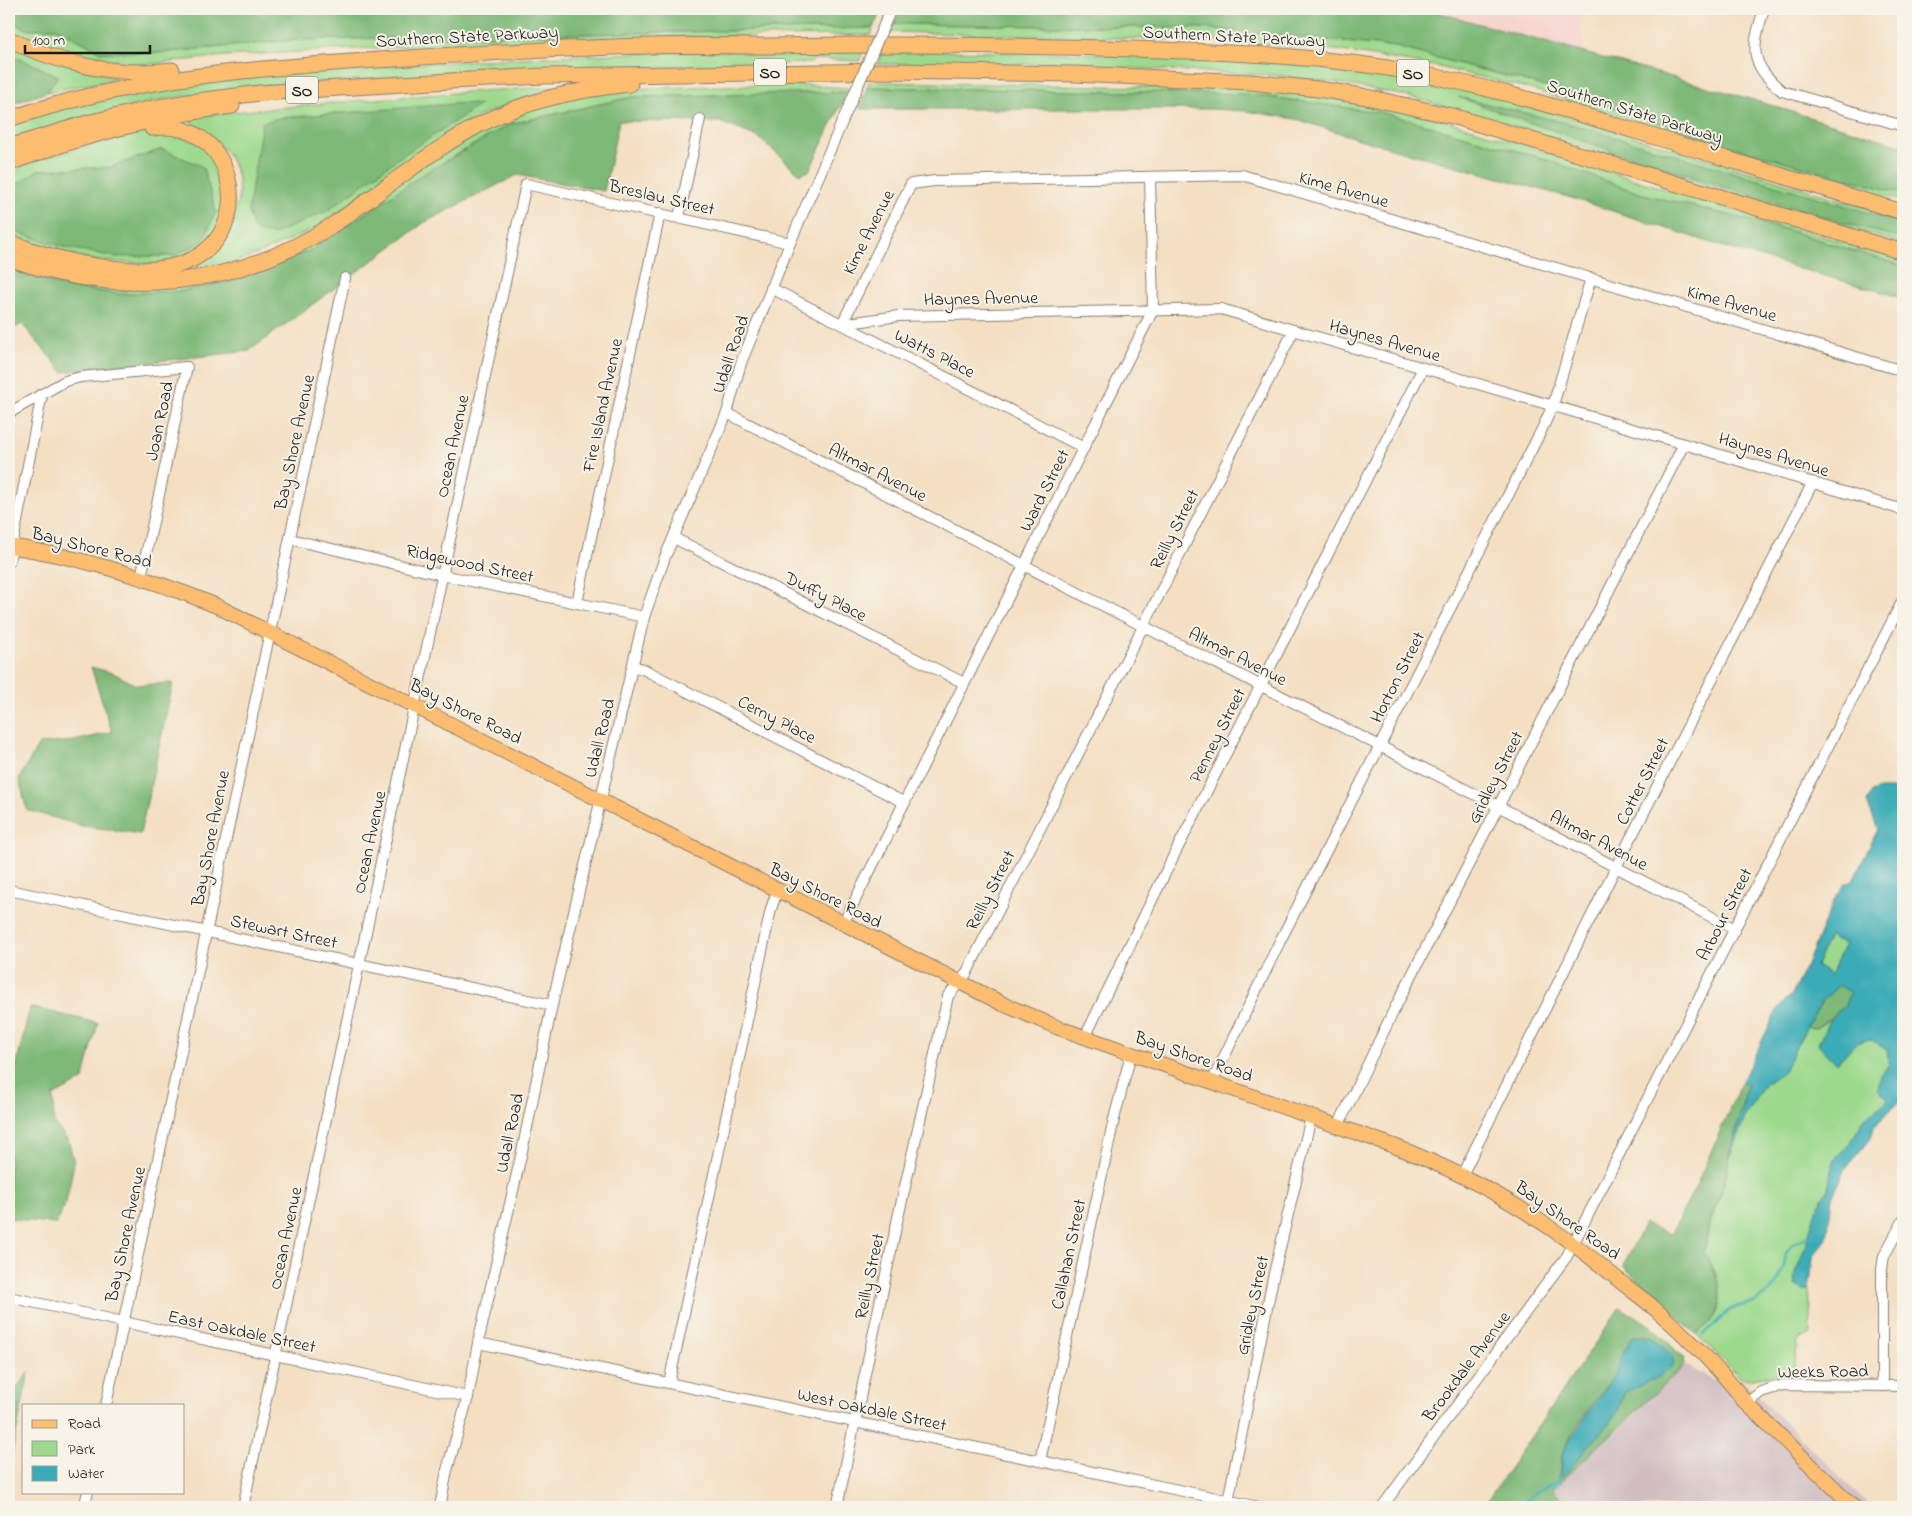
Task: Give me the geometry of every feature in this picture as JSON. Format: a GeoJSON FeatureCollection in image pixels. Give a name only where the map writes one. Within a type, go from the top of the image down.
{"type":"FeatureCollection","features":[{"type":"Feature","properties":{"kind":"highway"},"geometry":{"type":"LineString","coordinates":[[9,39],[58,58],[87,66],[117,70],[153,72],[206,65],[265,68]]}},
{"type":"Feature","properties":{"kind":"highway","name":"Southern State Parkway"},"geometry":{"type":"LineString","coordinates":[[9,119],[128,86],[189,76],[265,68],[469,54],[653,45],[982,45],[1145,49],[1295,57],[1401,70],[1498,91],[1903,212]]}},
{"type":"Feature","properties":{"kind":"highway","name":"SO"},"geometry":{"type":"LineString","coordinates":[[9,147],[106,118],[212,98],[443,81],[543,76],[694,73],[901,72],[1067,74],[1250,82],[1325,90],[1452,116],[1903,252]]}},
{"type":"Feature","properties":{"kind":"highway"},"geometry":{"type":"LineString","coordinates":[[9,258],[45,270],[116,282],[169,282],[228,272],[274,256],[313,236],[450,141],[502,114],[535,102],[574,92],[694,73]]}},
{"type":"Feature","properties":{"kind":"highway","name":"SO"},"geometry":{"type":"LineString","coordinates":[[9,163],[128,126],[226,107],[311,99],[543,83],[602,76]]}},
{"type":"Feature","properties":{"kind":"highway"},"geometry":{"type":"LineString","coordinates":[[9,242],[37,253],[79,263],[121,268],[166,268],[199,256],[212,244],[226,223],[231,197],[229,180],[224,164],[209,144],[197,135],[184,130],[170,127],[154,127],[40,152]]}},
{"type":"Feature","properties":{"kind":"main road","name":"Bay Shore Road"},"geometry":{"type":"LineString","coordinates":[[10,546],[69,557],[141,577],[217,606],[958,983],[1023,1014],[1084,1038],[1408,1151],[1462,1175],[1520,1207],[1574,1243],[1622,1284],[1648,1313],[1710,1373],[1748,1403],[1854,1507]]}},
{"type":"Feature","properties":{"kind":"street","name":"Udall Road"},"geometry":{"type":"LineString","coordinates":[[440,1507],[447,1470],[468,1396],[552,1005],[572,928],[644,617],[674,538],[727,413],[741,363],[771,288],[892,9]]}},
{"type":"Feature","properties":{"kind":"street"},"geometry":{"type":"LineString","coordinates":[[1764,9],[1756,34],[1755,53],[1759,68],[1769,81],[1782,91],[1903,126]]}},
{"type":"Feature","properties":{"kind":"street"},"geometry":{"type":"LineString","coordinates":[[679,218],[700,119]]}},
{"type":"Feature","properties":{"kind":"street","name":"Kime Avenue"},"geometry":{"type":"LineString","coordinates":[[842,324],[861,281],[911,184],[935,181],[1150,178],[1242,174],[1903,371]]}},
{"type":"Feature","properties":{"kind":"street","name":"Ward Street"},"geometry":{"type":"LineString","coordinates":[[843,924],[1153,310],[1150,178]]}},
{"type":"Feature","properties":{"kind":"street","name":"Breslau Street"},"geometry":{"type":"LineString","coordinates":[[526,184],[790,243]]}},
{"type":"Feature","properties":{"kind":"street","name":"Ocean Avenue"},"geometry":{"type":"LineString","coordinates":[[243,1507],[526,184]]}},
{"type":"Feature","properties":{"kind":"street","name":"Fire Island Avenue"},"geometry":{"type":"LineString","coordinates":[[577,602],[660,213]]}},
{"type":"Feature","properties":{"kind":"street","name":"Bay Shore Avenue"},"geometry":{"type":"LineString","coordinates":[[106,1404],[345,278]]}},
{"type":"Feature","properties":{"kind":"street","name":"Horton Street"},"geometry":{"type":"LineString","coordinates":[[1212,1082],[1280,941],[1552,405],[1592,278]]}},
{"type":"Feature","properties":{"kind":"street","name":"Watts Place"},"geometry":{"type":"LineString","coordinates":[[771,288],[1084,448]]}},
{"type":"Feature","properties":{"kind":"street","name":"Haynes Avenue"},"geometry":{"type":"LineString","coordinates":[[842,324],[898,316],[1221,309],[1814,482],[1903,510]]}},
{"type":"Feature","properties":{"kind":"street","name":"Reilly Street"},"geometry":{"type":"LineString","coordinates":[[837,1507],[897,1222],[947,998],[966,974],[1294,330]]}},
{"type":"Feature","properties":{"kind":"street","name":"Joan Road"},"geometry":{"type":"LineString","coordinates":[[9,413],[65,382],[81,377],[187,367],[141,577]]}},
{"type":"Feature","properties":{"kind":"street","name":"Penney Street"},"geometry":{"type":"LineString","coordinates":[[1084,1038],[1260,686],[1423,368]]}},
{"type":"Feature","properties":{"kind":"street"},"geometry":{"type":"LineString","coordinates":[[9,562],[10,546],[42,394]]}},
{"type":"Feature","properties":{"kind":"street","name":"Altmar Avenue"},"geometry":{"type":"LineString","coordinates":[[727,413],[1735,929]]}},
{"type":"Feature","properties":{"kind":"street","name":"Gridley Street"},"geometry":{"type":"LineString","coordinates":[[1338,1126],[1394,1010],[1684,444]]}},
{"type":"Feature","properties":{"kind":"street","name":"Cotter Street"},"geometry":{"type":"LineString","coordinates":[[1462,1175],[1616,868],[1814,482]]}},
{"type":"Feature","properties":{"kind":"street","name":"Duffy Place"},"geometry":{"type":"LineString","coordinates":[[674,538],[964,683]]}},
{"type":"Feature","properties":{"kind":"street","name":"Ridgewood Street"},"geometry":{"type":"LineString","coordinates":[[290,539],[442,575],[644,617]]}},
{"type":"Feature","properties":{"kind":"street","name":"Arbour Street"},"geometry":{"type":"LineString","coordinates":[[1574,1243],[1903,600]]}},
{"type":"Feature","properties":{"kind":"street","name":"Cerny Place"},"geometry":{"type":"LineString","coordinates":[[633,666],[646,670],[905,803]]}},
{"type":"Feature","properties":{"kind":"street","name":"Stewart Street"},"geometry":{"type":"LineString","coordinates":[[9,890],[552,1005]]}},
{"type":"Feature","properties":{"kind":"street"},"geometry":{"type":"LineString","coordinates":[[669,1383],[771,909],[778,891]]}},
{"type":"Feature","properties":{"kind":"street","name":"Callahan Street"},"geometry":{"type":"LineString","coordinates":[[1040,1461],[1114,1119],[1131,1054]]}},
{"type":"Feature","properties":{"kind":"street","name":"Gridley Street"},"geometry":{"type":"LineString","coordinates":[[1228,1501],[1273,1278],[1311,1117]]}},
{"type":"Feature","properties":{"kind":"street"},"geometry":{"type":"LineString","coordinates":[[1882,1386],[1882,1269],[1884,1256],[1903,1221]]}},
{"type":"Feature","properties":{"kind":"street","name":"Brookdale Avenue"},"geometry":{"type":"LineString","coordinates":[[1382,1507],[1564,1262],[1574,1243]]}},
{"type":"Feature","properties":{"kind":"street","name":"East Oakdale Street"},"geometry":{"type":"LineString","coordinates":[[9,1297],[468,1396]]}},
{"type":"Feature","properties":{"kind":"street","name":"West Oakdale Street"},"geometry":{"type":"LineString","coordinates":[[478,1343],[1259,1507]]}},
{"type":"Feature","properties":{"kind":"street","name":"Weeks Road"},"geometry":{"type":"LineString","coordinates":[[1748,1403],[1761,1392],[1778,1386],[1903,1386]]}},
{"type":"Feature","properties":{"kind":"street"},"geometry":{"type":"LineString","coordinates":[[84,1507],[87,1494]]}},
{"type":"Feature","properties":{"kind":"shaded area"},"geometry":{"type":"Polygon","coordinates":[[[1420,9],[1579,9],[1584,53],[1420,9]]]}},
{"type":"Feature","properties":{"kind":"shaded area"},"geometry":{"type":"Polygon","coordinates":[[[1685,1365],[1718,1382],[1742,1380],[1871,1507],[1569,1507],[1553,1490],[1685,1365]]]}},
{"type":"Feature","properties":{"kind":"green space"},"geometry":{"type":"Polygon","coordinates":[[[9,9],[882,9],[873,28],[295,40],[158,53],[101,52],[56,28],[26,29],[9,19],[9,9]]]}},
{"type":"Feature","properties":{"kind":"green space"},"geometry":{"type":"Polygon","coordinates":[[[901,9],[1425,9],[1737,95],[1903,146],[1903,194],[1722,144],[1577,95],[1396,47],[1204,28],[894,24],[901,9]]]}},
{"type":"Feature","properties":{"kind":"green space"},"geometry":{"type":"Polygon","coordinates":[[[9,19],[26,29],[56,28],[101,52],[158,53],[295,40],[873,28],[871,35],[652,37],[373,48],[225,56],[131,66],[78,60],[9,32],[9,19]]]}},
{"type":"Feature","properties":{"kind":"green space"},"geometry":{"type":"Polygon","coordinates":[[[894,24],[1204,28],[1396,47],[1577,95],[1722,144],[1903,194],[1903,201],[1523,87],[1435,66],[1336,50],[1228,41],[891,32],[894,24]]]}},
{"type":"Feature","properties":{"kind":"green space"},"geometry":{"type":"Polygon","coordinates":[[[9,46],[117,79],[47,92],[58,76],[9,54],[9,46]]]}},
{"type":"Feature","properties":{"kind":"green space"},"geometry":{"type":"Polygon","coordinates":[[[864,49],[859,61],[814,59],[811,63],[518,71],[260,86],[163,99],[76,119],[9,141],[9,125],[54,110],[139,89],[258,74],[517,58],[666,52],[864,49]]]}},
{"type":"Feature","properties":{"kind":"green space"},"geometry":{"type":"Polygon","coordinates":[[[883,50],[1077,53],[1207,58],[1336,68],[1400,77],[1463,89],[1556,113],[1903,219],[1903,244],[1469,113],[1402,95],[1338,83],[1272,75],[1039,64],[877,64],[883,50]]]}},
{"type":"Feature","properties":{"kind":"green space"},"geometry":{"type":"Polygon","coordinates":[[[9,54],[58,76],[47,92],[9,105],[9,54]]]}},
{"type":"Feature","properties":{"kind":"green space"},"geometry":{"type":"Polygon","coordinates":[[[869,82],[1258,89],[1386,106],[1451,122],[1693,198],[1903,260],[1903,266],[1784,229],[1639,193],[1542,158],[1384,113],[1247,94],[867,87],[869,82]]]}},
{"type":"Feature","properties":{"kind":"green space"},"geometry":{"type":"Polygon","coordinates":[[[791,84],[848,88],[847,92],[632,97],[510,124],[425,173],[311,250],[235,280],[182,291],[121,294],[65,287],[9,268],[9,261],[131,286],[287,255],[486,122],[556,97],[621,89],[791,84]]]}},
{"type":"Feature","properties":{"kind":"green space"},"geometry":{"type":"Polygon","coordinates":[[[558,87],[475,118],[314,229],[258,254],[218,268],[215,263],[195,269],[196,265],[225,240],[238,202],[239,188],[237,175],[225,151],[204,131],[191,123],[192,118],[201,115],[379,99],[558,87]]]}},
{"type":"Feature","properties":{"kind":"green space"},"geometry":{"type":"Polygon","coordinates":[[[867,87],[1247,94],[1384,113],[1542,158],[1639,193],[1784,229],[1903,266],[1903,298],[1734,250],[1575,199],[1359,139],[1296,119],[1246,111],[1211,109],[860,109],[867,87]]]}},
{"type":"Feature","properties":{"kind":"green space"},"geometry":{"type":"Polygon","coordinates":[[[847,92],[809,171],[800,174],[758,137],[720,122],[619,121],[604,191],[517,175],[425,222],[249,351],[63,372],[22,324],[9,331],[9,268],[65,287],[121,294],[182,291],[235,280],[311,250],[425,173],[510,124],[632,97],[847,92]]]}},
{"type":"Feature","properties":{"kind":"green space"},"geometry":{"type":"Polygon","coordinates":[[[1458,97],[1575,125],[1903,223],[1903,239],[1679,172],[1568,136],[1458,97]]]}},
{"type":"Feature","properties":{"kind":"green space"},"geometry":{"type":"Polygon","coordinates":[[[464,103],[480,105],[397,159],[327,211],[272,235],[254,230],[248,211],[262,123],[279,118],[464,103]]]}},
{"type":"Feature","properties":{"kind":"green space"},"geometry":{"type":"Polygon","coordinates":[[[156,129],[206,145],[225,171],[227,202],[216,233],[191,255],[158,264],[95,261],[9,236],[9,169],[42,158],[156,129]]]}},
{"type":"Feature","properties":{"kind":"green space"},"geometry":{"type":"Polygon","coordinates":[[[162,149],[203,167],[216,212],[203,241],[174,256],[116,257],[63,247],[9,230],[9,190],[38,170],[111,167],[162,149]]]}},
{"type":"Feature","properties":{"kind":"green space"},"geometry":{"type":"Polygon","coordinates":[[[91,667],[113,673],[136,685],[173,683],[140,834],[83,826],[27,810],[19,779],[39,744],[75,741],[112,732],[91,667]]]}},
{"type":"Feature","properties":{"kind":"green space"},"geometry":{"type":"Polygon","coordinates":[[[1829,936],[1845,944],[1830,975],[1816,966],[1829,936]]]}},
{"type":"Feature","properties":{"kind":"green space"},"geometry":{"type":"Polygon","coordinates":[[[1839,985],[1850,993],[1844,1007],[1816,1028],[1806,1027],[1822,1001],[1839,985]]]}},
{"type":"Feature","properties":{"kind":"green space"},"geometry":{"type":"Polygon","coordinates":[[[30,1007],[98,1023],[83,1080],[53,1096],[54,1123],[69,1142],[74,1163],[66,1202],[56,1224],[9,1218],[9,1098],[30,1007]]]}},
{"type":"Feature","properties":{"kind":"green space"},"geometry":{"type":"Polygon","coordinates":[[[1830,1019],[1818,1044],[1837,1063],[1856,1043],[1870,1039],[1887,1050],[1889,1064],[1880,1077],[1888,1099],[1881,1107],[1866,1116],[1850,1143],[1833,1161],[1828,1189],[1816,1210],[1804,1251],[1794,1276],[1803,1290],[1809,1290],[1811,1334],[1798,1341],[1793,1376],[1741,1378],[1696,1334],[1711,1321],[1717,1275],[1704,1253],[1709,1225],[1725,1182],[1729,1157],[1746,1114],[1764,1085],[1784,1071],[1806,1027],[1816,1028],[1830,1019]]]}},
{"type":"Feature","properties":{"kind":"green space"},"geometry":{"type":"Polygon","coordinates":[[[1741,1083],[1748,1083],[1729,1157],[1725,1182],[1709,1225],[1704,1253],[1717,1278],[1720,1295],[1719,1304],[1711,1322],[1696,1334],[1623,1266],[1644,1224],[1671,1234],[1697,1184],[1741,1083]]]}},
{"type":"Feature","properties":{"kind":"green space"},"geometry":{"type":"Polygon","coordinates":[[[1620,1307],[1651,1326],[1684,1358],[1685,1365],[1553,1489],[1569,1507],[1483,1507],[1620,1307]],[[1650,1336],[1603,1390],[1581,1420],[1563,1453],[1559,1480],[1617,1412],[1625,1392],[1639,1385],[1674,1358],[1650,1336]]]}},
{"type":"Feature","properties":{"kind":"green space"},"geometry":{"type":"Polygon","coordinates":[[[29,1372],[9,1468],[9,1398],[29,1372]]]}},
{"type":"Feature","properties":{"kind":"water"},"geometry":{"type":"Polygon","coordinates":[[[1903,777],[1903,1097],[1874,1127],[1872,1136],[1846,1169],[1832,1197],[1827,1239],[1813,1259],[1809,1290],[1803,1290],[1795,1285],[1794,1276],[1804,1251],[1816,1210],[1828,1189],[1833,1161],[1850,1143],[1866,1116],[1881,1107],[1888,1099],[1878,1089],[1880,1077],[1889,1064],[1887,1050],[1870,1039],[1856,1043],[1836,1063],[1818,1044],[1830,1019],[1844,1007],[1850,993],[1839,985],[1822,1001],[1784,1071],[1764,1085],[1746,1114],[1729,1157],[1748,1083],[1741,1083],[1778,1008],[1792,994],[1833,902],[1845,884],[1853,881],[1878,829],[1867,803],[1871,792],[1879,789],[1897,789],[1903,777]],[[1829,936],[1816,966],[1830,975],[1845,944],[1829,936]]]}},
{"type":"Feature","properties":{"kind":"water"},"geometry":{"type":"Polygon","coordinates":[[[1633,1336],[1650,1336],[1671,1354],[1674,1358],[1673,1365],[1659,1377],[1625,1392],[1617,1412],[1559,1481],[1563,1451],[1615,1375],[1622,1355],[1633,1336]]]}},
{"type":"Feature","properties":{"kind":"waterway"},"geometry":{"type":"LineString","coordinates":[[1704,1335],[1728,1311],[1755,1302],[1770,1292],[1779,1280],[1786,1253],[1793,1244],[1811,1234]]}},
{"type":"Feature","properties":{"kind":"waterway"},"geometry":{"type":"LineString","coordinates":[[1669,1356],[1675,1352]]}},
{"type":"Feature","properties":{"kind":"waterway"},"geometry":{"type":"LineString","coordinates":[[1519,1507],[1537,1491],[1559,1481],[1560,1478]]}}]}
